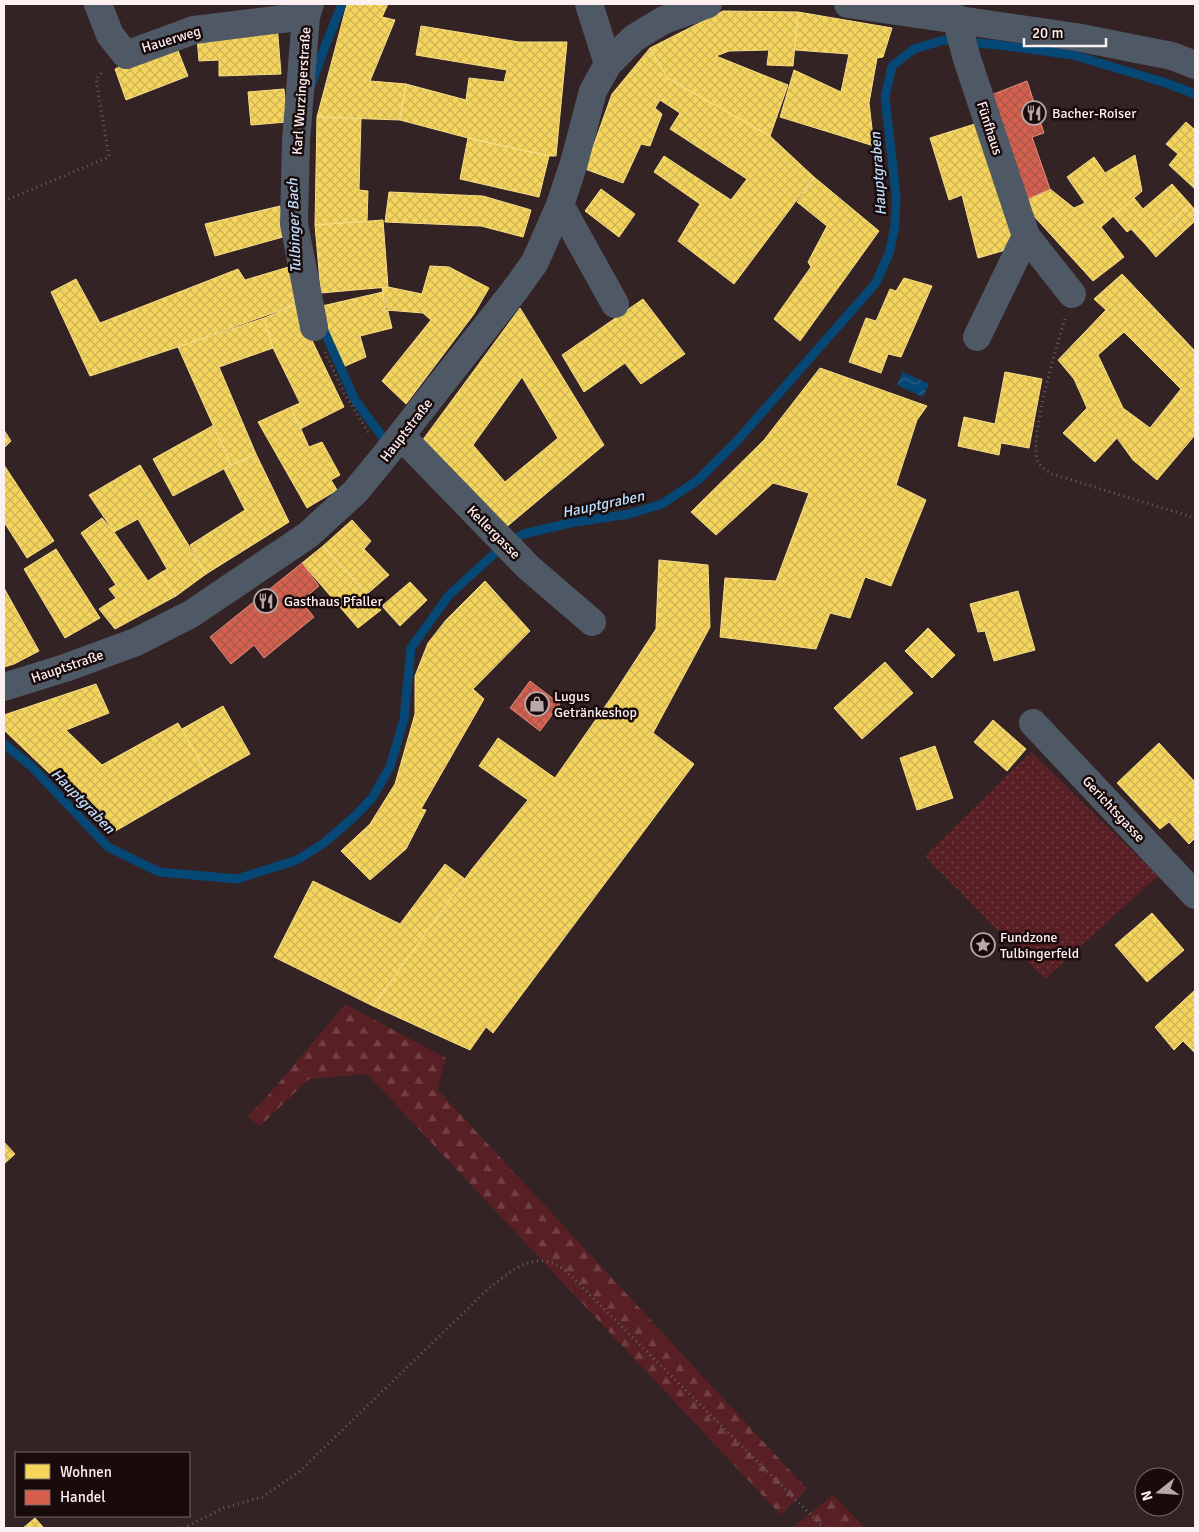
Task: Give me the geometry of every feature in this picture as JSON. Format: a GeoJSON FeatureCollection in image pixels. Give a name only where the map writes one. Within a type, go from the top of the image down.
{"type":"FeatureCollection","features":[{"type":"Feature","properties":{"kind":"street","name":"Hauerweg"},"geometry":{"type":"LineString","coordinates":[[98,4],[110,34],[126,55],[194,30],[308,10]]}},
{"type":"Feature","properties":{"kind":"street"},"geometry":{"type":"LineString","coordinates":[[589,4],[608,64]]}},
{"type":"Feature","properties":{"kind":"street","name":"Hauptstraße"},"geometry":{"type":"LineString","coordinates":[[6,688],[136,642],[190,614],[308,535],[355,492],[384,458],[535,262],[560,205],[574,163],[592,91],[608,64],[634,38],[664,20],[708,4]]}},
{"type":"Feature","properties":{"kind":"street"},"geometry":{"type":"LineString","coordinates":[[848,4],[1076,36],[1172,56],[1195,65]]}},
{"type":"Feature","properties":{"kind":"street","name":"Karl Wurzingerstraße"},"geometry":{"type":"LineString","coordinates":[[308,10],[296,141],[294,224],[314,327]]}},
{"type":"Feature","properties":{"kind":"street","name":"Fünfhaus"},"geometry":{"type":"LineString","coordinates":[[956,18],[967,59],[1026,236],[1072,294]]}},
{"type":"Feature","properties":{"kind":"street"},"geometry":{"type":"LineString","coordinates":[[560,205],[614,304]]}},
{"type":"Feature","properties":{"kind":"street"},"geometry":{"type":"LineString","coordinates":[[977,337],[1026,236]]}},
{"type":"Feature","properties":{"kind":"street","name":"Kellergasse"},"geometry":{"type":"LineString","coordinates":[[401,436],[495,535],[528,567],[592,622]]}},
{"type":"Feature","properties":{"kind":"street","name":"Gerichtsgasse"},"geometry":{"type":"LineString","coordinates":[[1033,723],[1195,895]]}},
{"type":"Feature","properties":{"kind":"path"},"geometry":{"type":"LineString","coordinates":[[4,201],[109,157],[96,79],[108,66],[126,55]]}},
{"type":"Feature","properties":{"kind":"path"},"geometry":{"type":"LineString","coordinates":[[1072,294],[1049,373],[1035,449],[1038,463],[1052,474],[1195,518]]}},
{"type":"Feature","properties":{"kind":"path"},"geometry":{"type":"LineString","coordinates":[[314,327],[344,393],[384,458]]}},
{"type":"Feature","properties":{"kind":"path"},"geometry":{"type":"LineString","coordinates":[[183,1528],[224,1508],[262,1497],[299,1472],[487,1290],[515,1268],[536,1260],[558,1265],[573,1278],[824,1528]]}},
{"type":"Feature","properties":{"kind":"green space"},"geometry":{"type":"Polygon","coordinates":[[[1031,752],[1158,876],[1045,979],[925,856],[1031,752]]]}},
{"type":"Feature","properties":{"kind":"green space"},"geometry":{"type":"Polygon","coordinates":[[[345,1004],[446,1058],[437,1089],[807,1489],[781,1515],[367,1074],[309,1079],[260,1126],[247,1117],[272,1091],[345,1004]]]}},
{"type":"Feature","properties":{"kind":"green space"},"geometry":{"type":"Polygon","coordinates":[[[833,1495],[865,1528],[793,1527],[833,1495]]]}},
{"type":"Feature","properties":{"kind":"water"},"geometry":{"type":"Polygon","coordinates":[[[903,372],[929,384],[923,397],[897,385],[903,372]]]}},
{"type":"Feature","properties":{"kind":"building: Wohnen"},"geometry":{"type":"Polygon","coordinates":[[[347,4],[388,4],[382,17],[395,20],[370,81],[406,84],[400,120],[317,117],[347,4]]]}},
{"type":"Feature","properties":{"kind":"building: Wohnen"},"geometry":{"type":"Polygon","coordinates":[[[723,11],[798,12],[793,66],[767,65],[769,50],[729,51],[716,56],[788,85],[770,136],[667,78],[650,48],[723,11]]]}},
{"type":"Feature","properties":{"kind":"building: Wohnen"},"geometry":{"type":"Polygon","coordinates":[[[798,12],[892,28],[883,57],[877,58],[869,103],[874,146],[780,117],[794,70],[841,92],[849,54],[795,50],[798,12]]]}},
{"type":"Feature","properties":{"kind":"building: Wohnen"},"geometry":{"type":"Polygon","coordinates":[[[277,24],[281,74],[219,76],[219,60],[199,61],[197,37],[277,24]]]}},
{"type":"Feature","properties":{"kind":"building: Wohnen"},"geometry":{"type":"Polygon","coordinates":[[[421,26],[519,42],[567,42],[556,156],[468,138],[400,120],[406,84],[466,100],[469,78],[504,82],[507,70],[416,55],[421,26]]]}},
{"type":"Feature","properties":{"kind":"building: Wohnen"},"geometry":{"type":"Polygon","coordinates":[[[175,43],[188,76],[126,100],[115,69],[175,43]]]}},
{"type":"Feature","properties":{"kind":"building: Wohnen"},"geometry":{"type":"Polygon","coordinates":[[[650,48],[667,78],[770,136],[814,177],[734,284],[678,241],[700,204],[654,172],[664,156],[731,200],[747,179],[670,129],[680,113],[660,100],[655,108],[662,114],[650,146],[641,144],[623,183],[585,169],[612,94],[650,48]]]}},
{"type":"Feature","properties":{"kind":"building: Wohnen"},"geometry":{"type":"Polygon","coordinates":[[[284,89],[287,122],[251,125],[248,92],[284,89]]]}},
{"type":"Feature","properties":{"kind":"building: Wohnen"},"geometry":{"type":"Polygon","coordinates":[[[317,117],[361,118],[359,190],[368,191],[367,221],[315,225],[317,117]]]}},
{"type":"Feature","properties":{"kind":"building: Wohnen"},"geometry":{"type":"Polygon","coordinates":[[[1186,122],[1195,130],[1195,189],[1169,165],[1178,154],[1166,144],[1186,122]]]}},
{"type":"Feature","properties":{"kind":"building: Wohnen"},"geometry":{"type":"Polygon","coordinates":[[[978,123],[1016,247],[978,258],[962,195],[949,200],[930,138],[978,123]]]}},
{"type":"Feature","properties":{"kind":"building: Wohnen"},"geometry":{"type":"Polygon","coordinates":[[[468,138],[549,156],[539,197],[460,179],[468,138]]]}},
{"type":"Feature","properties":{"kind":"building: Wohnen"},"geometry":{"type":"Polygon","coordinates":[[[1135,155],[1142,191],[1101,227],[1124,257],[1093,281],[1021,202],[1050,189],[1074,208],[1085,203],[1067,177],[1094,157],[1105,173],[1135,155]]]}},
{"type":"Feature","properties":{"kind":"building: Wohnen"},"geometry":{"type":"Polygon","coordinates":[[[814,177],[879,231],[800,341],[774,319],[811,267],[808,262],[827,226],[797,202],[814,177]]]}},
{"type":"Feature","properties":{"kind":"building: Wohnen"},"geometry":{"type":"Polygon","coordinates":[[[1172,184],[1190,204],[1146,245],[1131,229],[1127,232],[1113,216],[1134,198],[1143,209],[1172,184]]]}},
{"type":"Feature","properties":{"kind":"building: Wohnen"},"geometry":{"type":"Polygon","coordinates":[[[601,189],[635,214],[619,237],[585,211],[601,189]]]}},
{"type":"Feature","properties":{"kind":"building: Wohnen"},"geometry":{"type":"Polygon","coordinates":[[[389,192],[483,196],[531,210],[523,237],[481,226],[385,222],[389,192]]]}},
{"type":"Feature","properties":{"kind":"building: Wohnen"},"geometry":{"type":"Polygon","coordinates":[[[1190,204],[1195,210],[1195,221],[1156,257],[1146,245],[1190,204]]]}},
{"type":"Feature","properties":{"kind":"building: Wohnen"},"geometry":{"type":"Polygon","coordinates":[[[280,206],[283,237],[215,256],[205,224],[280,206]]]}},
{"type":"Feature","properties":{"kind":"building: Wohnen"},"geometry":{"type":"Polygon","coordinates":[[[383,220],[388,287],[321,293],[315,225],[383,220]]]}},
{"type":"Feature","properties":{"kind":"building: Wohnen"},"geometry":{"type":"Polygon","coordinates":[[[292,266],[295,305],[90,376],[51,292],[76,279],[100,323],[238,269],[245,280],[292,266]]]}},
{"type":"Feature","properties":{"kind":"building: Wohnen"},"geometry":{"type":"Polygon","coordinates":[[[430,266],[449,267],[489,288],[474,314],[406,404],[382,381],[431,320],[423,313],[386,310],[382,288],[388,287],[422,294],[430,266]]]}},
{"type":"Feature","properties":{"kind":"building: Wohnen"},"geometry":{"type":"Polygon","coordinates":[[[1122,274],[1195,351],[1195,435],[1157,480],[1133,460],[1117,438],[1095,462],[1063,433],[1087,408],[1074,379],[1058,360],[1106,310],[1094,299],[1122,274]],[[1124,332],[1098,355],[1123,408],[1150,428],[1181,389],[1124,332]]]}},
{"type":"Feature","properties":{"kind":"building: Wohnen"},"geometry":{"type":"Polygon","coordinates":[[[904,278],[932,286],[901,357],[888,354],[881,373],[849,362],[866,318],[876,321],[890,289],[896,291],[904,278]]]}},
{"type":"Feature","properties":{"kind":"building: Wohnen"},"geometry":{"type":"Polygon","coordinates":[[[383,292],[392,328],[360,336],[366,357],[343,367],[332,343],[322,306],[383,292]]]}},
{"type":"Feature","properties":{"kind":"building: Wohnen"},"geometry":{"type":"Polygon","coordinates":[[[643,299],[685,354],[641,384],[625,363],[584,392],[562,355],[643,299]]]}},
{"type":"Feature","properties":{"kind":"building: Wohnen"},"geometry":{"type":"Polygon","coordinates":[[[295,305],[344,407],[300,429],[291,407],[300,403],[273,348],[264,318],[295,305]]]}},
{"type":"Feature","properties":{"kind":"building: Wohnen"},"geometry":{"type":"Polygon","coordinates":[[[520,308],[604,445],[504,529],[422,441],[520,308]],[[522,377],[473,445],[505,482],[558,438],[522,377]]]}},
{"type":"Feature","properties":{"kind":"building: Wohnen"},"geometry":{"type":"Polygon","coordinates":[[[264,318],[273,348],[219,367],[256,454],[231,465],[178,347],[264,318]]]}},
{"type":"Feature","properties":{"kind":"building: Wohnen"},"geometry":{"type":"Polygon","coordinates":[[[820,368],[927,406],[917,420],[896,485],[926,500],[891,586],[865,577],[850,618],[830,613],[816,649],[720,637],[725,578],[776,581],[809,493],[773,483],[716,535],[691,512],[764,440],[820,368]]]}},
{"type":"Feature","properties":{"kind":"building: Wohnen"},"geometry":{"type":"Polygon","coordinates":[[[1005,372],[1042,379],[1029,448],[1001,443],[999,455],[958,446],[964,417],[995,424],[1005,372]]]}},
{"type":"Feature","properties":{"kind":"building: Wohnen"},"geometry":{"type":"Polygon","coordinates":[[[291,407],[309,447],[322,442],[340,475],[331,480],[337,490],[307,508],[258,422],[291,407]]]}},
{"type":"Feature","properties":{"kind":"building: Wohnen"},"geometry":{"type":"Polygon","coordinates":[[[214,425],[231,465],[173,496],[153,459],[214,425]]]}},
{"type":"Feature","properties":{"kind":"building: Wohnen"},"geometry":{"type":"Polygon","coordinates":[[[4,430],[11,441],[4,448],[4,430]]]}},
{"type":"Feature","properties":{"kind":"building: Wohnen"},"geometry":{"type":"Polygon","coordinates":[[[256,454],[289,522],[206,574],[190,545],[245,510],[224,469],[256,454]]]}},
{"type":"Feature","properties":{"kind":"building: Wohnen"},"geometry":{"type":"Polygon","coordinates":[[[4,465],[54,541],[27,558],[4,522],[4,465]]]}},
{"type":"Feature","properties":{"kind":"building: Wohnen"},"geometry":{"type":"Polygon","coordinates":[[[140,465],[206,574],[176,596],[160,573],[167,569],[138,519],[114,532],[89,495],[140,465]]]}},
{"type":"Feature","properties":{"kind":"building: Wohnen"},"geometry":{"type":"Polygon","coordinates":[[[102,518],[148,581],[160,573],[176,596],[115,629],[99,609],[116,598],[109,589],[116,585],[81,533],[102,518]]]}},
{"type":"Feature","properties":{"kind":"building: Wohnen"},"geometry":{"type":"Polygon","coordinates":[[[352,520],[371,541],[364,549],[389,575],[367,594],[323,546],[352,520]]]}},
{"type":"Feature","properties":{"kind":"building: Wohnen"},"geometry":{"type":"Polygon","coordinates":[[[323,546],[381,610],[358,628],[302,563],[323,546]]]}},
{"type":"Feature","properties":{"kind":"building: Wohnen"},"geometry":{"type":"Polygon","coordinates":[[[56,549],[100,618],[65,638],[24,569],[56,549]]]}},
{"type":"Feature","properties":{"kind":"building: Wohnen"},"geometry":{"type":"Polygon","coordinates":[[[659,560],[708,565],[710,627],[653,733],[694,764],[493,1033],[486,1027],[470,1050],[373,1006],[472,869],[528,800],[479,766],[498,738],[555,778],[656,629],[659,560]]]}},
{"type":"Feature","properties":{"kind":"building: Wohnen"},"geometry":{"type":"Polygon","coordinates":[[[485,581],[530,631],[473,689],[484,699],[421,809],[426,810],[406,849],[370,880],[341,851],[370,824],[395,784],[415,714],[415,676],[428,643],[446,620],[485,581]]]}},
{"type":"Feature","properties":{"kind":"building: Wohnen"},"geometry":{"type":"Polygon","coordinates":[[[410,582],[427,600],[400,626],[382,606],[410,582]]]}},
{"type":"Feature","properties":{"kind":"building: Wohnen"},"geometry":{"type":"Polygon","coordinates":[[[4,588],[39,651],[4,667],[4,588]]]}},
{"type":"Feature","properties":{"kind":"building: Wohnen"},"geometry":{"type":"Polygon","coordinates":[[[1018,591],[1035,650],[994,661],[985,631],[978,632],[970,604],[1018,591]]]}},
{"type":"Feature","properties":{"kind":"building: Wohnen"},"geometry":{"type":"Polygon","coordinates":[[[928,628],[955,655],[932,678],[905,651],[928,628]]]}},
{"type":"Feature","properties":{"kind":"building: Wohnen"},"geometry":{"type":"Polygon","coordinates":[[[885,662],[913,693],[862,739],[834,708],[885,662]]]}},
{"type":"Feature","properties":{"kind":"building: Wohnen"},"geometry":{"type":"Polygon","coordinates":[[[96,684],[109,713],[66,730],[102,765],[178,723],[209,777],[112,833],[4,730],[4,715],[96,684]]]}},
{"type":"Feature","properties":{"kind":"building: Wohnen"},"geometry":{"type":"Polygon","coordinates":[[[223,706],[250,754],[209,777],[182,729],[223,706]]]}},
{"type":"Feature","properties":{"kind":"building: Wohnen"},"geometry":{"type":"Polygon","coordinates":[[[993,720],[1026,749],[1007,771],[974,742],[993,720]]]}},
{"type":"Feature","properties":{"kind":"building: Wohnen"},"geometry":{"type":"Polygon","coordinates":[[[1159,743],[1195,782],[1195,838],[1189,844],[1169,822],[1160,829],[1117,783],[1159,743]]]}},
{"type":"Feature","properties":{"kind":"building: Wohnen"},"geometry":{"type":"Polygon","coordinates":[[[935,746],[953,798],[917,810],[900,758],[935,746]]]}},
{"type":"Feature","properties":{"kind":"building: Wohnen"},"geometry":{"type":"Polygon","coordinates":[[[445,864],[465,879],[373,1006],[274,957],[313,881],[400,924],[445,864]]]}},
{"type":"Feature","properties":{"kind":"building: Wohnen"},"geometry":{"type":"Polygon","coordinates":[[[1152,913],[1184,950],[1147,982],[1115,945],[1152,913]]]}},
{"type":"Feature","properties":{"kind":"building: Wohnen"},"geometry":{"type":"Polygon","coordinates":[[[1195,990],[1195,1053],[1183,1041],[1174,1050],[1155,1027],[1195,990]]]}},
{"type":"Feature","properties":{"kind":"building: Wohnen"},"geometry":{"type":"Polygon","coordinates":[[[4,1142],[15,1154],[4,1164],[4,1142]]]}},
{"type":"Feature","properties":{"kind":"building: Wohnen"},"geometry":{"type":"Polygon","coordinates":[[[35,1518],[44,1528],[23,1528],[35,1518]]]}},
{"type":"Feature","properties":{"kind":"building: Handel"},"geometry":{"type":"Polygon","coordinates":[[[1027,81],[1044,133],[1032,137],[1050,189],[1021,202],[986,97],[1027,81]]]}},
{"type":"Feature","properties":{"kind":"building: Handel"},"geometry":{"type":"Polygon","coordinates":[[[302,563],[319,586],[301,601],[314,617],[264,658],[254,645],[231,664],[210,637],[302,563]]]}},
{"type":"Feature","properties":{"kind":"building: Handel"},"geometry":{"type":"Polygon","coordinates":[[[530,681],[560,704],[540,731],[510,708],[530,681]]]}},
{"type":"Feature","properties":{"kind":"waterway","name":"Tulbinger Bach"},"geometry":{"type":"LineString","coordinates":[[311,86],[342,4]]}},
{"type":"Feature","properties":{"kind":"waterway","name":"Hauptgraben"},"geometry":{"type":"LineString","coordinates":[[4,744],[31,766],[108,847],[159,872],[237,879],[297,860],[324,843],[354,817],[372,798],[390,767],[404,719],[411,648],[449,595],[494,554],[523,534],[570,523],[629,514],[662,504],[698,480],[736,442],[875,284],[889,254],[895,226],[896,195],[885,97],[892,66],[914,49],[944,40],[999,45],[1073,55],[1166,83],[1195,94]]}},
{"type":"Feature","properties":{"kind":"waterway","name":"Tulbinger Bach"},"geometry":{"type":"LineString","coordinates":[[321,324],[355,400],[381,435]]}},
{"type":"Feature","properties":{"kind":"place","name":"Bacher-Roiser"},"geometry":{"type":"Point","coordinates":[1034,113]}},
{"type":"Feature","properties":{"kind":"place","name":"Gasthaus Pfaller"},"geometry":{"type":"Point","coordinates":[266,601]}},
{"type":"Feature","properties":{"kind":"place","name":"Lugus Getränkeshop"},"geometry":{"type":"Point","coordinates":[537,704]}},
{"type":"Feature","properties":{"kind":"place","name":"Fundzone Tulbingerfeld"},"geometry":{"type":"Point","coordinates":[983,945]}}]}
